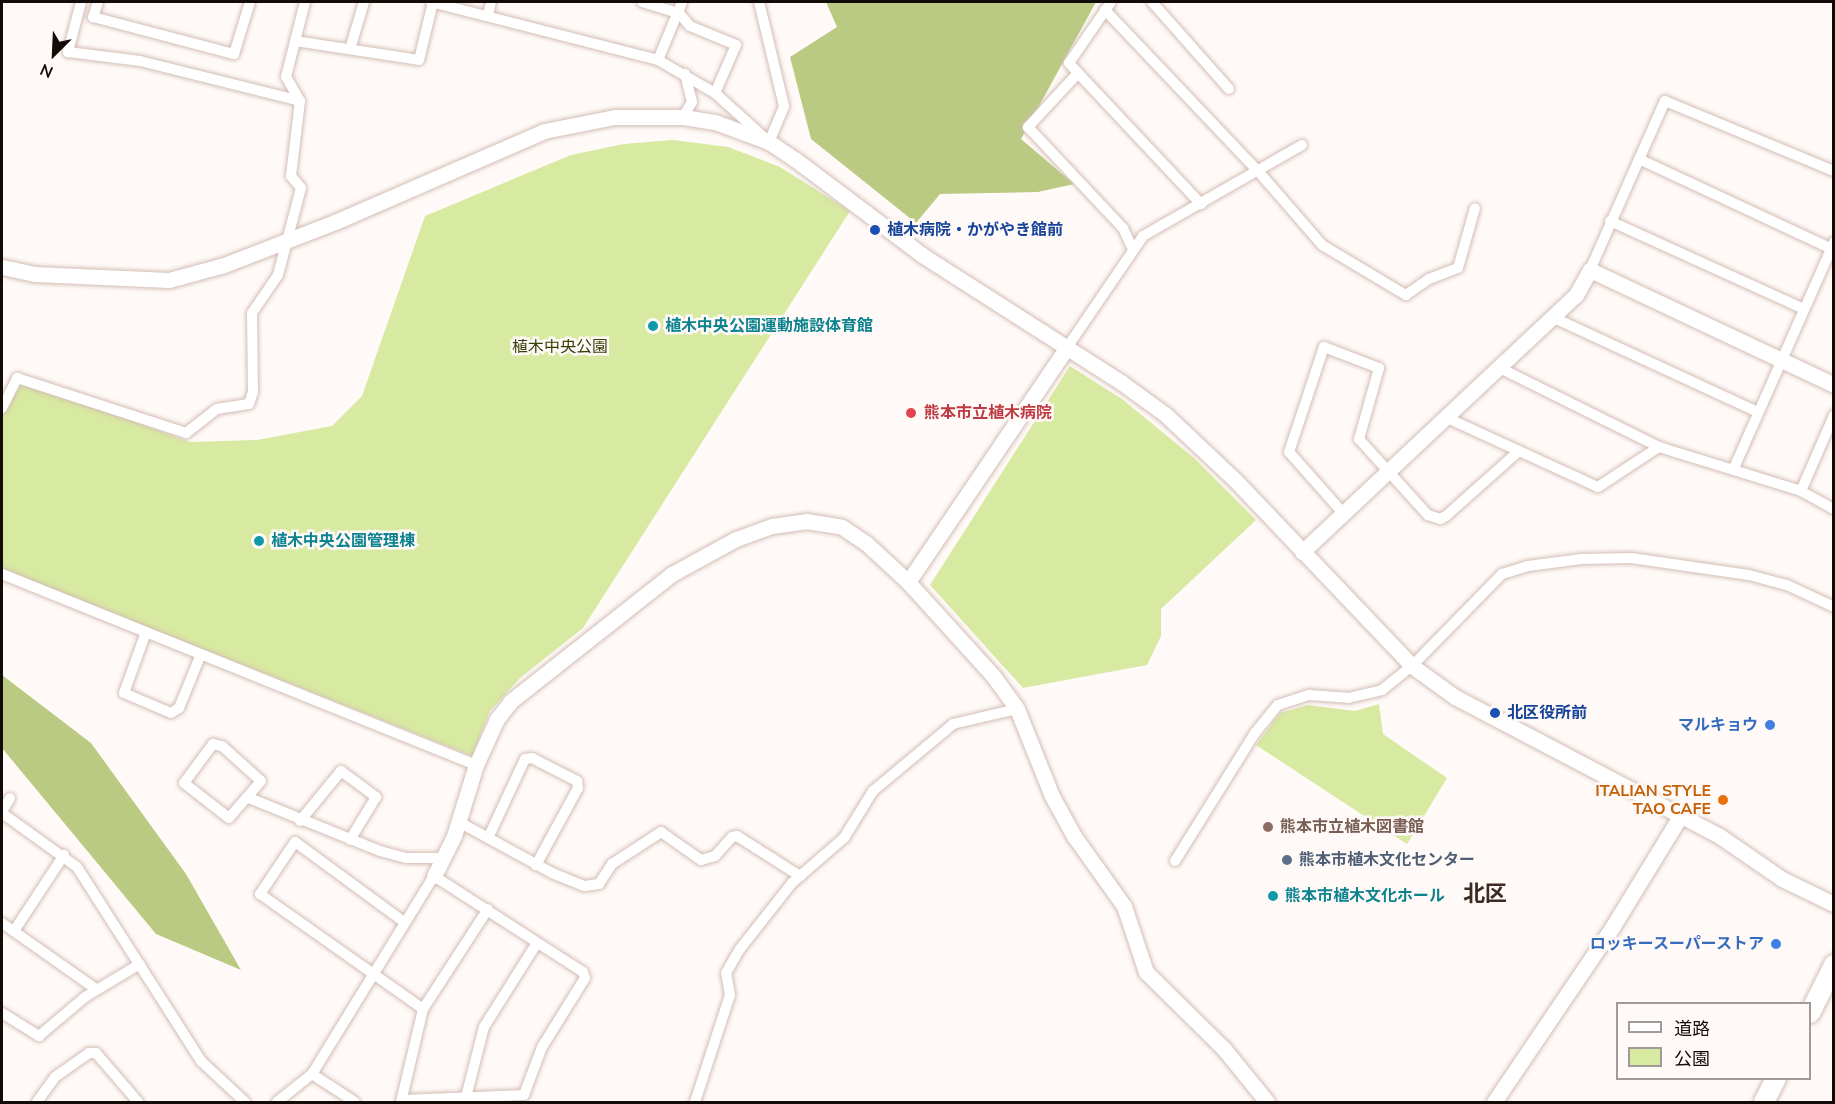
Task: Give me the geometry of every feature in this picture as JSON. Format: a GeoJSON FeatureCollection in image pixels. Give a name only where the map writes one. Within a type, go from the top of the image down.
{"type":"FeatureCollection","features":[{"type":"Feature","properties":{"kind":"highway"},"geometry":{"type":"LineString","coordinates":[[1811,1009],[1833,965]]}},
{"type":"Feature","properties":{"kind":"highway"},"geometry":{"type":"LineString","coordinates":[[1764,1102],[1775,1080]]}},
{"type":"Feature","properties":{"kind":"street"},"geometry":{"type":"LineString","coordinates":[[81,2],[68,52],[140,61],[300,101]]}},
{"type":"Feature","properties":{"kind":"street"},"geometry":{"type":"LineString","coordinates":[[98,2],[93,17],[234,54],[250,2]]}},
{"type":"Feature","properties":{"kind":"street"},"geometry":{"type":"LineString","coordinates":[[2,408],[17,378],[186,433],[217,410],[249,404],[253,392],[252,313],[278,275],[290,239],[300,188],[291,176],[300,101],[286,77],[305,2]]}},
{"type":"Feature","properties":{"kind":"street"},"geometry":{"type":"LineString","coordinates":[[350,49],[364,2]]}},
{"type":"Feature","properties":{"kind":"street"},"geometry":{"type":"LineString","coordinates":[[295,41],[419,60],[432,2],[658,60],[685,74],[715,93],[769,142],[922,255],[1166,415],[1236,481],[1412,666],[1455,697],[1718,835],[1782,879],[1833,904]]}},
{"type":"Feature","properties":{"kind":"street"},"geometry":{"type":"LineString","coordinates":[[488,15],[491,2]]}},
{"type":"Feature","properties":{"kind":"street"},"geometry":{"type":"LineString","coordinates":[[642,2],[679,13],[690,26],[736,45],[715,93]]}},
{"type":"Feature","properties":{"kind":"street"},"geometry":{"type":"LineString","coordinates":[[658,60],[682,2]]}},
{"type":"Feature","properties":{"kind":"street"},"geometry":{"type":"LineString","coordinates":[[759,2],[784,106],[769,142]]}},
{"type":"Feature","properties":{"kind":"street"},"geometry":{"type":"LineString","coordinates":[[1152,2],[1228,89]]}},
{"type":"Feature","properties":{"kind":"street"},"geometry":{"type":"LineString","coordinates":[[1201,204],[1069,63],[1108,6],[1322,245],[1406,295],[1429,279],[1458,268],[1475,208]]}},
{"type":"Feature","properties":{"kind":"street"},"geometry":{"type":"LineString","coordinates":[[1078,73],[1028,127],[1123,228],[1132,247]]}},
{"type":"Feature","properties":{"kind":"street"},"geometry":{"type":"LineString","coordinates":[[683,117],[692,102],[685,74]]}},
{"type":"Feature","properties":{"kind":"street"},"geometry":{"type":"LineString","coordinates":[[1302,552],[1576,295],[1590,270],[1665,102],[1833,171]]}},
{"type":"Feature","properties":{"kind":"street"},"geometry":{"type":"LineString","coordinates":[[2,267],[34,274],[169,280],[224,265],[290,239],[544,131],[615,117],[683,117],[715,122],[769,142]]}},
{"type":"Feature","properties":{"kind":"street"},"geometry":{"type":"LineString","coordinates":[[908,582],[1066,349],[1132,247],[1143,236],[1302,145]]}},
{"type":"Feature","properties":{"kind":"street"},"geometry":{"type":"LineString","coordinates":[[1639,159],[1832,247],[1734,468]]}},
{"type":"Feature","properties":{"kind":"street"},"geometry":{"type":"LineString","coordinates":[[1610,221],[1804,309]]}},
{"type":"Feature","properties":{"kind":"street"},"geometry":{"type":"LineString","coordinates":[[1590,270],[1833,385]]}},
{"type":"Feature","properties":{"kind":"street"},"geometry":{"type":"LineString","coordinates":[[1552,317],[1758,412]]}},
{"type":"Feature","properties":{"kind":"street"},"geometry":{"type":"LineString","coordinates":[[1343,513],[1289,452],[1324,347],[1379,368],[1358,436],[1428,515],[1440,519],[1519,451]]}},
{"type":"Feature","properties":{"kind":"street"},"geometry":{"type":"LineString","coordinates":[[1498,367],[1659,447],[1734,468],[1801,491],[1833,509]]}},
{"type":"Feature","properties":{"kind":"street"},"geometry":{"type":"LineString","coordinates":[[1801,491],[1833,415]]}},
{"type":"Feature","properties":{"kind":"street"},"geometry":{"type":"LineString","coordinates":[[1445,417],[1598,487],[1659,447]]}},
{"type":"Feature","properties":{"kind":"street"},"geometry":{"type":"LineString","coordinates":[[277,1102],[312,1074],[343,1029],[371,974],[434,876],[459,822],[476,765],[497,719],[512,701],[672,573],[736,539],[771,526],[806,521],[842,527],[867,544],[908,582],[994,677],[1017,709],[1052,796],[1074,836],[1124,906],[1146,972],[1224,1049],[1267,1102]]}},
{"type":"Feature","properties":{"kind":"street"},"geometry":{"type":"LineString","coordinates":[[1175,861],[1255,733],[1278,705],[1309,695],[1348,698],[1382,690],[1412,666],[1502,574],[1528,566],[1630,558],[1692,565],[1787,585],[1833,607]]}},
{"type":"Feature","properties":{"kind":"street"},"geometry":{"type":"LineString","coordinates":[[2,574],[476,765]]}},
{"type":"Feature","properties":{"kind":"street"},"geometry":{"type":"LineString","coordinates":[[146,632],[124,693],[171,713],[179,708],[201,654]]}},
{"type":"Feature","properties":{"kind":"street"},"geometry":{"type":"LineString","coordinates":[[695,1102],[730,995],[726,973],[740,949],[800,876],[844,838],[873,791],[953,724],[1017,709]]}},
{"type":"Feature","properties":{"kind":"street"},"geometry":{"type":"LineString","coordinates":[[213,744],[218,744],[260,777],[260,785],[249,798],[229,818],[184,783],[213,744]]}},
{"type":"Feature","properties":{"kind":"street"},"geometry":{"type":"LineString","coordinates":[[488,838],[525,759],[532,758],[577,782],[578,788],[536,865]]}},
{"type":"Feature","properties":{"kind":"street"},"geometry":{"type":"LineString","coordinates":[[350,840],[376,797],[341,771],[304,822],[296,842],[261,891],[262,897],[423,1009]]}},
{"type":"Feature","properties":{"kind":"street"},"geometry":{"type":"LineString","coordinates":[[10,798],[2,812],[64,855],[91,884],[201,1061],[245,1102]]}},
{"type":"Feature","properties":{"kind":"street"},"geometry":{"type":"LineString","coordinates":[[249,798],[304,822],[397,856],[442,858]]}},
{"type":"Feature","properties":{"kind":"street"},"geometry":{"type":"LineString","coordinates":[[1494,1102],[1613,926],[1681,815]]}},
{"type":"Feature","properties":{"kind":"street"},"geometry":{"type":"LineString","coordinates":[[459,822],[561,878],[595,886],[612,864],[661,832],[701,860],[715,856],[736,836],[800,876]]}},
{"type":"Feature","properties":{"kind":"street"},"geometry":{"type":"LineString","coordinates":[[296,842],[404,922]]}},
{"type":"Feature","properties":{"kind":"street"},"geometry":{"type":"LineString","coordinates":[[14,932],[64,855]]}},
{"type":"Feature","properties":{"kind":"street"},"geometry":{"type":"LineString","coordinates":[[434,876],[488,909],[583,972],[584,982],[542,1047],[527,1092],[520,1096],[402,1101],[423,1009],[488,909]]}},
{"type":"Feature","properties":{"kind":"street"},"geometry":{"type":"LineString","coordinates":[[2,923],[96,989]]}},
{"type":"Feature","properties":{"kind":"street"},"geometry":{"type":"LineString","coordinates":[[466,1097],[484,1027],[537,943]]}},
{"type":"Feature","properties":{"kind":"street"},"geometry":{"type":"LineString","coordinates":[[2,1013],[39,1036],[96,989],[140,964]]}},
{"type":"Feature","properties":{"kind":"street"},"geometry":{"type":"LineString","coordinates":[[37,1102],[55,1077],[89,1053],[96,1053],[138,1102]]}},
{"type":"Feature","properties":{"kind":"street"},"geometry":{"type":"LineString","coordinates":[[312,1074],[356,1102]]}},
{"type":"Feature","properties":{"kind":"green space"},"geometry":{"type":"Polygon","coordinates":[[[826,2],[1096,2],[1021,139],[1074,184],[1038,192],[940,194],[916,223],[811,139],[790,57],[837,27],[826,2]]]}},
{"type":"Feature","properties":{"kind":"green space","name":"植木中央公園"},"geometry":{"type":"Polygon","coordinates":[[[673,140],[728,147],[780,167],[850,211],[583,628],[520,678],[490,711],[472,756],[2,569],[2,418],[14,387],[27,383],[190,442],[257,440],[332,426],[362,396],[425,216],[571,155],[624,144],[673,140]]]}},
{"type":"Feature","properties":{"kind":"green space"},"geometry":{"type":"Polygon","coordinates":[[[1070,366],[1122,399],[1194,458],[1256,520],[1161,609],[1161,636],[1147,665],[1023,688],[930,585],[1070,366]]]}},
{"type":"Feature","properties":{"kind":"green space"},"geometry":{"type":"Polygon","coordinates":[[[2,675],[91,743],[186,874],[241,970],[156,934],[2,748],[2,675]]]}},
{"type":"Feature","properties":{"kind":"green space"},"geometry":{"type":"Polygon","coordinates":[[[1379,704],[1383,734],[1447,778],[1407,844],[1256,745],[1280,713],[1308,705],[1355,711],[1379,704]]]}},
{"type":"Feature","properties":{"kind":"place","name":"植木病院・かがやき館前"},"geometry":{"type":"Point","coordinates":[875,230]}},
{"type":"Feature","properties":{"kind":"place","name":"植木中央公園運動施設体育館"},"geometry":{"type":"Point","coordinates":[653,326]}},
{"type":"Feature","properties":{"kind":"place","name":"熊本市立植木病院"},"geometry":{"type":"Point","coordinates":[911,413]}},
{"type":"Feature","properties":{"kind":"place","name":"植木中央公園管理棟"},"geometry":{"type":"Point","coordinates":[259,541]}},
{"type":"Feature","properties":{"kind":"place","name":"北区役所前"},"geometry":{"type":"Point","coordinates":[1495,713]}},
{"type":"Feature","properties":{"kind":"place","name":"マルキョウ"},"geometry":{"type":"Point","coordinates":[1770,725]}},
{"type":"Feature","properties":{"kind":"place","name":"ITALIAN STYLE TAO CAFE"},"geometry":{"type":"Point","coordinates":[1723,800]}},
{"type":"Feature","properties":{"kind":"place","name":"熊本市立植木図書館"},"geometry":{"type":"Point","coordinates":[1268,827]}},
{"type":"Feature","properties":{"kind":"place","name":"熊本市植木文化センター"},"geometry":{"type":"Point","coordinates":[1287,860]}},
{"type":"Feature","properties":{"kind":"place","name":"熊本市植木文化ホール"},"geometry":{"type":"Point","coordinates":[1273,896]}},
{"type":"Feature","properties":{"kind":"place","name":"ロッキースーパーストア"},"geometry":{"type":"Point","coordinates":[1776,944]}},
{"type":"Feature","properties":{"kind":"district","name":"北区"},"geometry":{"type":"Point","coordinates":[1485,895]}}]}
